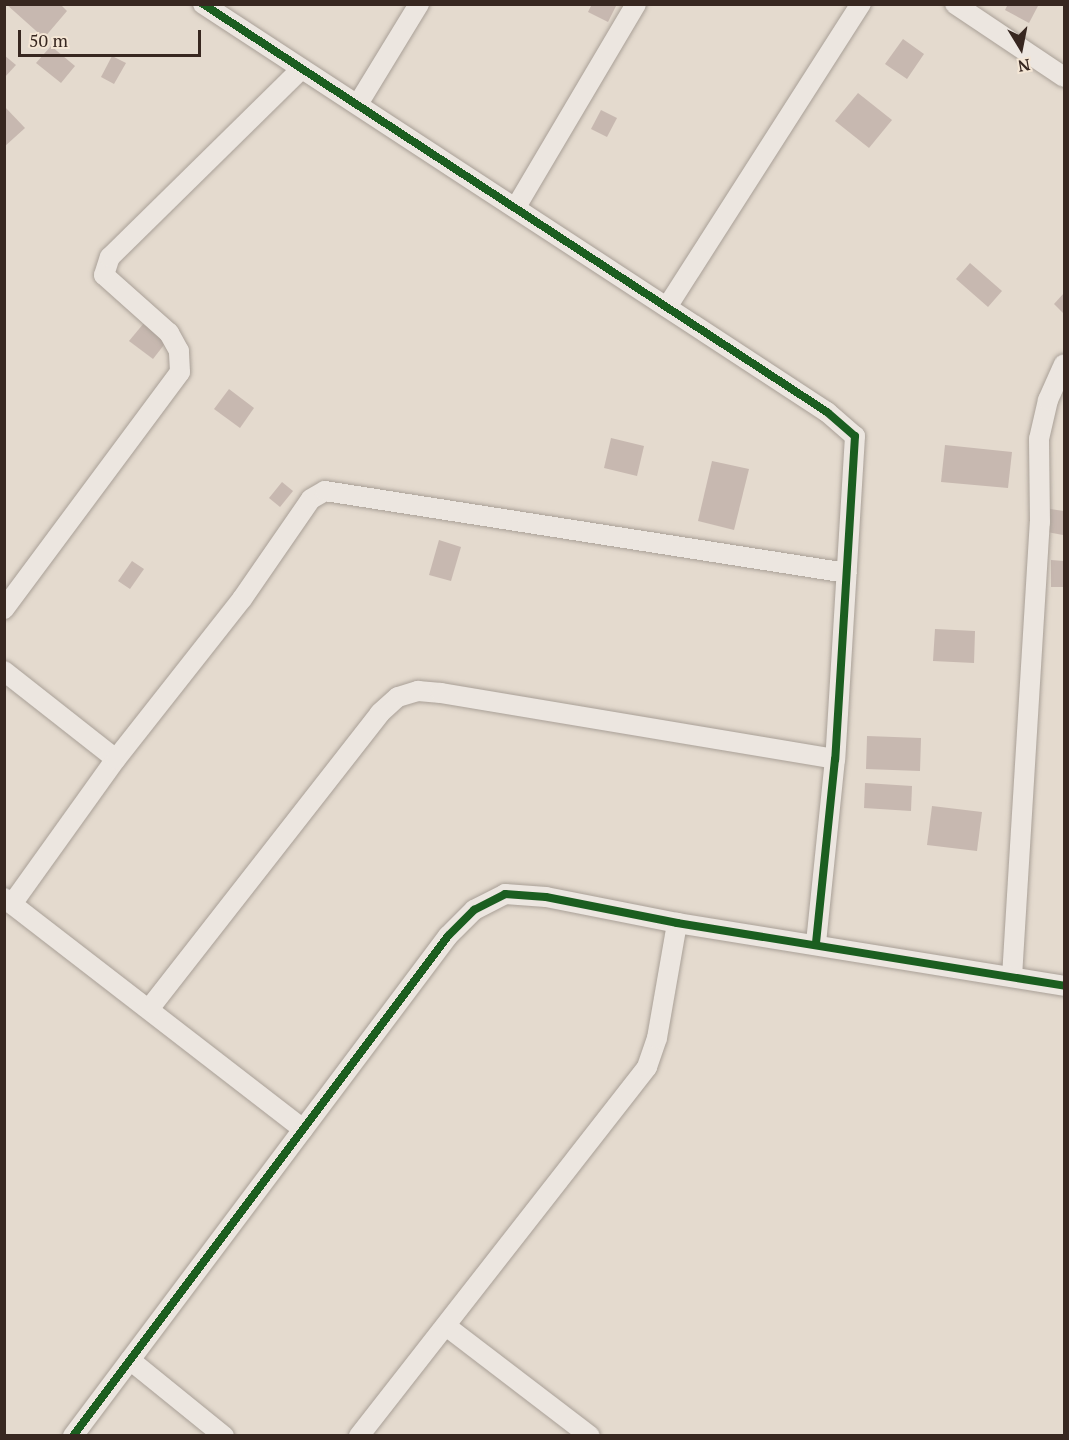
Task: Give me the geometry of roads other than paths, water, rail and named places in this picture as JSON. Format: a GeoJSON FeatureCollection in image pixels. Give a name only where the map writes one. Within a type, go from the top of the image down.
{"type":"FeatureCollection","features":[{"type":"Feature","properties":{"kind":"street"},"geometry":{"type":"LineString","coordinates":[[203,4],[827,412],[855,436],[835,759],[816,943]]}},
{"type":"Feature","properties":{"kind":"street"},"geometry":{"type":"LineString","coordinates":[[357,104],[419,4]]}},
{"type":"Feature","properties":{"kind":"street"},"geometry":{"type":"LineString","coordinates":[[516,207],[636,4]]}},
{"type":"Feature","properties":{"kind":"street"},"geometry":{"type":"LineString","coordinates":[[667,307],[861,4]]}},
{"type":"Feature","properties":{"kind":"street"},"geometry":{"type":"LineString","coordinates":[[955,4],[1065,77]]}},
{"type":"Feature","properties":{"kind":"street"},"geometry":{"type":"LineString","coordinates":[[4,609],[180,372],[179,351],[169,333],[104,274],[110,257],[301,69]]}},
{"type":"Feature","properties":{"kind":"street"},"geometry":{"type":"LineString","coordinates":[[1012,977],[1040,522],[1039,439],[1048,400],[1065,364]]}},
{"type":"Feature","properties":{"kind":"street"},"geometry":{"type":"LineString","coordinates":[[303,1129],[8,901],[242,599],[311,499],[325,491],[847,573]]}},
{"type":"Feature","properties":{"kind":"street"},"geometry":{"type":"LineString","coordinates":[[4,671],[116,759]]}},
{"type":"Feature","properties":{"kind":"street"},"geometry":{"type":"LineString","coordinates":[[149,1009],[380,712],[398,697],[418,691],[441,693],[835,759]]}},
{"type":"Feature","properties":{"kind":"street"},"geometry":{"type":"LineString","coordinates":[[73,1436],[448,936],[474,909],[505,894],[546,897],[677,923],[816,943],[1065,986]]}},
{"type":"Feature","properties":{"kind":"street"},"geometry":{"type":"LineString","coordinates":[[359,1436],[647,1067],[657,1038],[677,923]]}},
{"type":"Feature","properties":{"kind":"street"},"geometry":{"type":"LineString","coordinates":[[447,1326],[590,1436]]}},
{"type":"Feature","properties":{"kind":"street"},"geometry":{"type":"LineString","coordinates":[[130,1360],[224,1436]]}}]}
